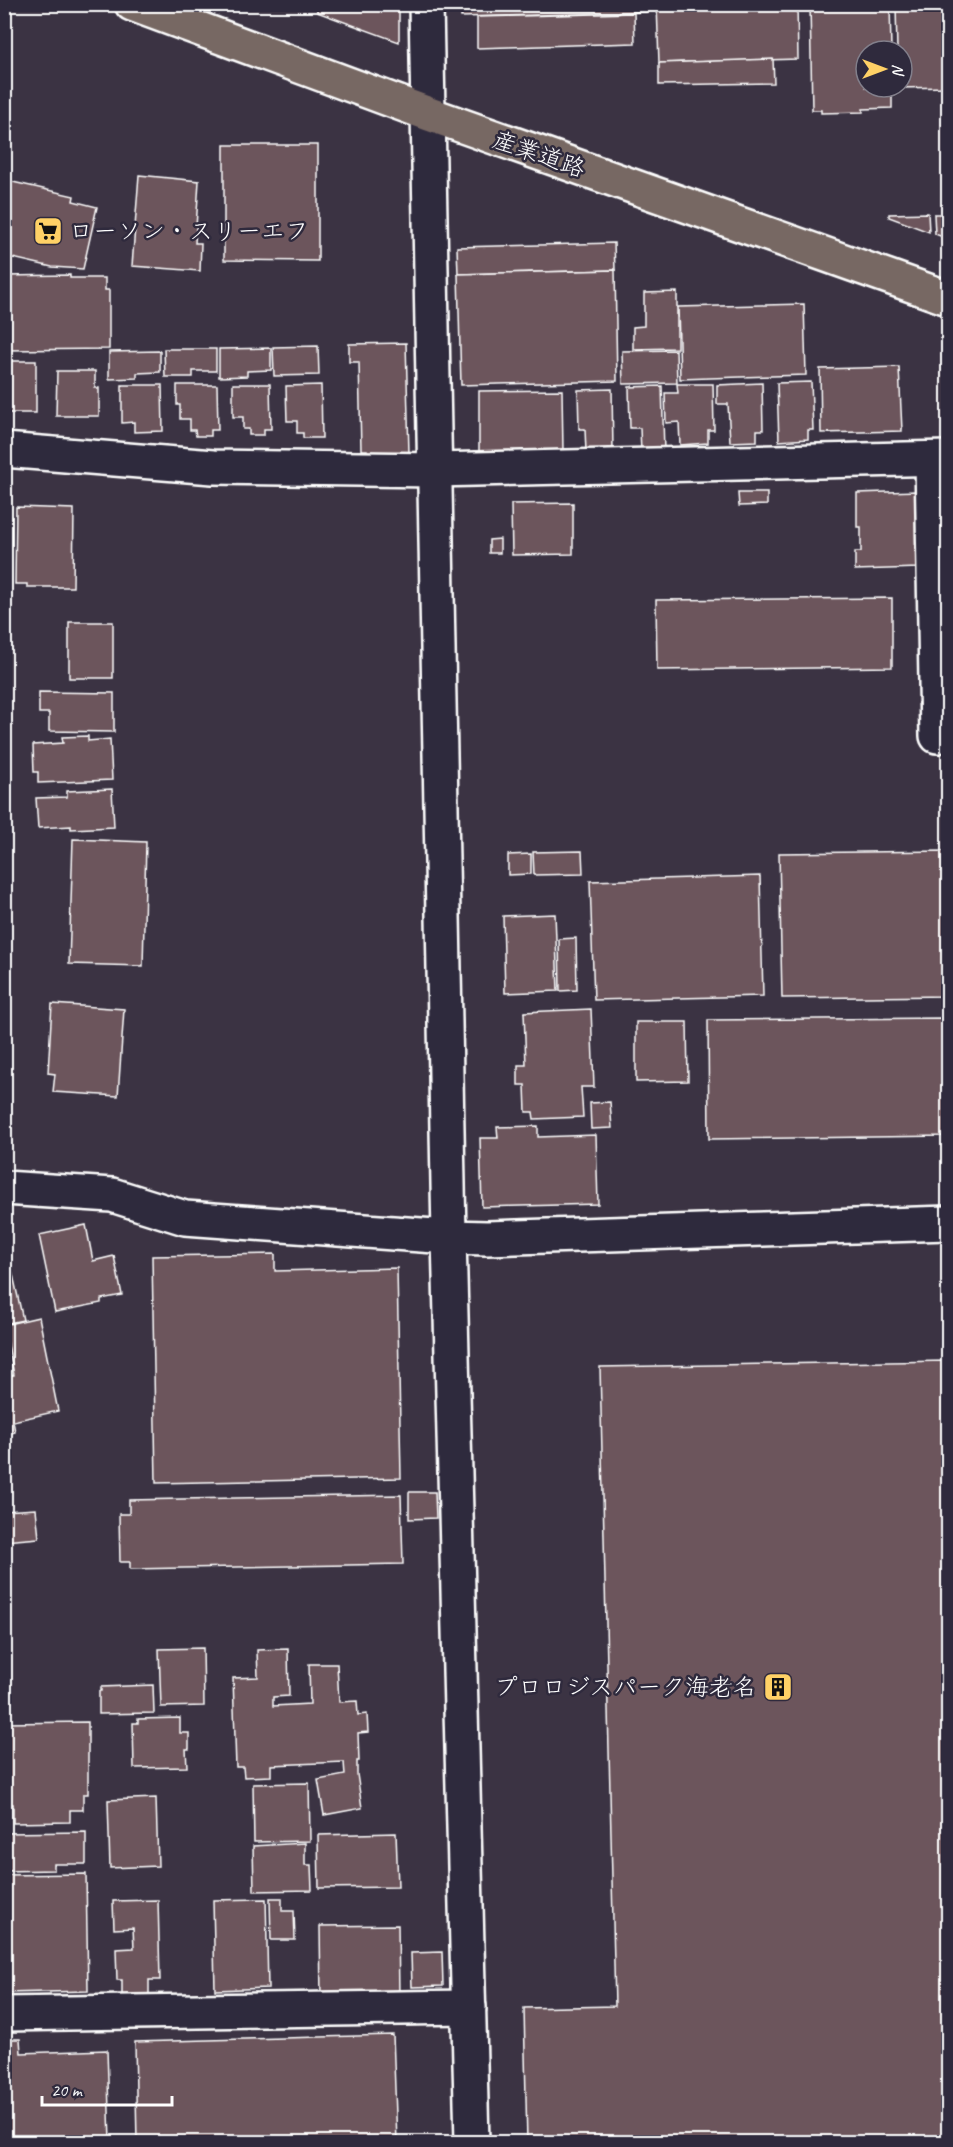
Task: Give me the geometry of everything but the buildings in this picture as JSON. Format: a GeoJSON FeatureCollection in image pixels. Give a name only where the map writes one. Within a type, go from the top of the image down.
{"type":"FeatureCollection","features":[{"type":"Feature","properties":{"kind":"main road","name":"産業道路"},"geometry":{"type":"LineString","coordinates":[[132,4],[429,114],[948,298]]}},
{"type":"Feature","properties":{"kind":"street"},"geometry":{"type":"LineString","coordinates":[[426,4],[449,1237],[472,2142]]}},
{"type":"Feature","properties":{"kind":"street"},"geometry":{"type":"LineString","coordinates":[[4,450],[213,467],[435,470],[940,459],[937,736]]}},
{"type":"Feature","properties":{"kind":"street"},"geometry":{"type":"LineString","coordinates":[[4,1188],[112,1195],[185,1218],[449,1237],[948,1223]]}},
{"type":"Feature","properties":{"kind":"street"},"geometry":{"type":"LineString","coordinates":[[4,2014],[469,2007]]}},
{"type":"Feature","properties":{"kind":"place","name":"ローソン・スリーエフ"},"geometry":{"type":"Point","coordinates":[48,231]}},
{"type":"Feature","properties":{"kind":"place","name":"プロロジスパーク海老名"},"geometry":{"type":"Point","coordinates":[778,1687]}}]}
